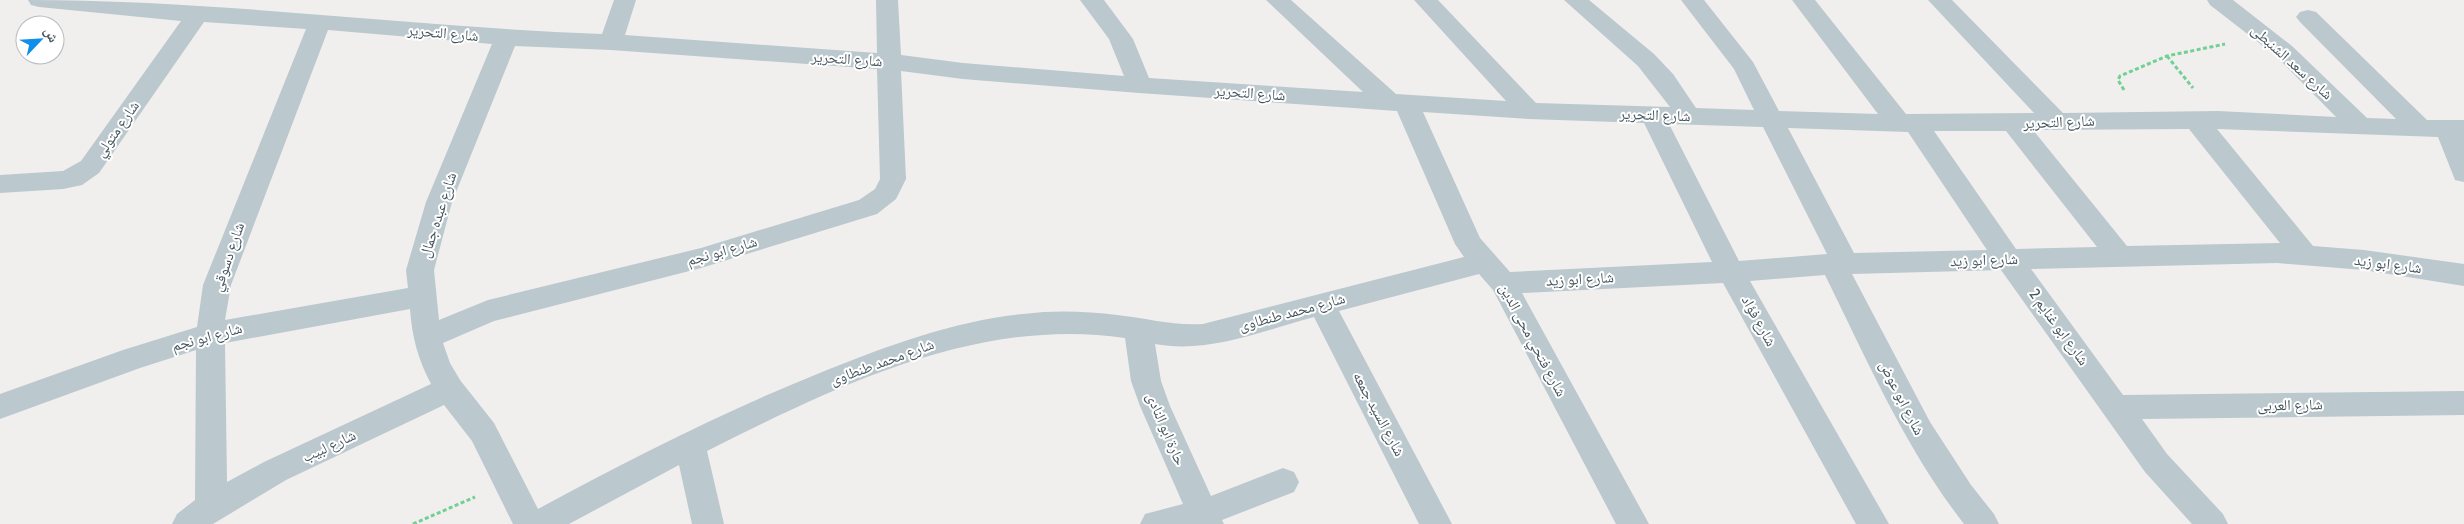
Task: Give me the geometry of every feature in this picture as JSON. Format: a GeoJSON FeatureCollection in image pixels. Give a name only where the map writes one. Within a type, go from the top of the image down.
{"type":"FeatureCollection","features":[{"type":"Feature","properties":{"kind":"street","name":"شارع التحرير"},"geometry":{"type":"LineString","coordinates":[[39,0],[161,6],[198,14],[319,14],[506,38],[611,42],[891,62],[963,71],[1139,85],[1399,104],[1529,111],[1907,123],[2014,124],[2196,120],[2455,129]]}},
{"type":"Feature","properties":{"kind":"street"},"geometry":{"type":"LineString","coordinates":[[611,42],[625,0]]}},
{"type":"Feature","properties":{"kind":"street","name":"شارع ابو نجم"},"geometry":{"type":"LineString","coordinates":[[427,338],[488,311],[623,279],[700,258],[868,207],[881,199],[890,190],[893,178],[891,62],[887,0]]}},
{"type":"Feature","properties":{"kind":"street"},"geometry":{"type":"LineString","coordinates":[[1091,0],[1105,14],[1121,36],[1132,60],[1139,85]]}},
{"type":"Feature","properties":{"kind":"street"},"geometry":{"type":"LineString","coordinates":[[1277,0],[1399,104]]}},
{"type":"Feature","properties":{"kind":"street"},"geometry":{"type":"LineString","coordinates":[[1425,0],[1529,111]]}},
{"type":"Feature","properties":{"kind":"street"},"geometry":{"type":"LineString","coordinates":[[1574,0],[1646,60],[1664,80],[1689,116]]}},
{"type":"Feature","properties":{"kind":"street","name":"شارع ابو عوض"},"geometry":{"type":"LineString","coordinates":[[1692,0],[1723,36],[1745,68],[1920,434],[1942,470],[1983,524]]}},
{"type":"Feature","properties":{"kind":"street","name":"شارع ابو غنايم 2"},"geometry":{"type":"LineString","coordinates":[[1803,0],[1907,123],[2117,407],[2156,463],[2212,524]]}},
{"type":"Feature","properties":{"kind":"street"},"geometry":{"type":"LineString","coordinates":[[1939,0],[2058,123]]}},
{"type":"Feature","properties":{"kind":"street","name":"شارع سعد الشنبطى"},"geometry":{"type":"LineString","coordinates":[[2218,0],[2265,36],[2302,68],[2361,127]]}},
{"type":"Feature","properties":{"kind":"street","name":"شارع متولي"},"geometry":{"type":"LineString","coordinates":[[0,184],[63,180],[73,178],[90,167],[198,14]]}},
{"type":"Feature","properties":{"kind":"street","name":"شارع دسوقي"},"geometry":{"type":"LineString","coordinates":[[199,516],[211,317],[217,285],[319,14]]}},
{"type":"Feature","properties":{"kind":"street"},"geometry":{"type":"LineString","coordinates":[[2308,17],[2421,129]]}},
{"type":"Feature","properties":{"kind":"street","name":"شارع عبده جمال"},"geometry":{"type":"LineString","coordinates":[[506,38],[436,211],[420,270],[427,338],[436,365],[449,389],[483,432],[529,524]]}},
{"type":"Feature","properties":{"kind":"street","name":"شارع فتحي محى الدين"},"geometry":{"type":"LineString","coordinates":[[1399,104],[1469,244],[1503,283],[1633,524]]}},
{"type":"Feature","properties":{"kind":"street","name":"شارع فؤاد"},"geometry":{"type":"LineString","coordinates":[[1652,115],[1731,272],[1873,524]]}},
{"type":"Feature","properties":{"kind":"street"},"geometry":{"type":"LineString","coordinates":[[2196,120],[2304,254]]}},
{"type":"Feature","properties":{"kind":"street"},"geometry":{"type":"LineString","coordinates":[[2014,124],[2119,256]]}},
{"type":"Feature","properties":{"kind":"street"},"geometry":{"type":"LineString","coordinates":[[2455,129],[2464,173]]}},
{"type":"Feature","properties":{"kind":"street","name":"شارع ابو زيد"},"geometry":{"type":"LineString","coordinates":[[1503,283],[1731,272],[1840,264],[2119,256],[2304,254],[2364,260],[2464,275]]}},
{"type":"Feature","properties":{"kind":"street","name":"شارع محمد طنطاوى"},"geometry":{"type":"LineString","coordinates":[[540,524],[640,469],[757,411],[901,352],[943,340],[984,330],[1064,322],[1092,323],[1175,337],[1203,335],[1483,262]]}},
{"type":"Feature","properties":{"kind":"street","name":"شارع ابو نجم"},"geometry":{"type":"LineString","coordinates":[[0,407],[133,358],[211,334],[422,296]]}},
{"type":"Feature","properties":{"kind":"street","name":"شارع السيد جمعه"},"geometry":{"type":"LineString","coordinates":[[1321,304],[1436,524]]}},
{"type":"Feature","properties":{"kind":"street","name":"حارة ابو النادى"},"geometry":{"type":"LineString","coordinates":[[1138,330],[1146,381],[1164,428],[1205,518]]}},
{"type":"Feature","properties":{"kind":"street","name":"شارع لبيب"},"geometry":{"type":"LineString","coordinates":[[199,516],[275,471],[449,389]]}},
{"type":"Feature","properties":{"kind":"street","name":"شارع العربى"},"geometry":{"type":"LineString","coordinates":[[2117,407],[2464,403]]}},
{"type":"Feature","properties":{"kind":"street"},"geometry":{"type":"LineString","coordinates":[[690,444],[708,524]]}},
{"type":"Feature","properties":{"kind":"street"},"geometry":{"type":"LineString","coordinates":[[1156,524],[1205,518],[1283,482]]}},
{"type":"Feature","properties":{"kind":"path"},"geometry":{"type":"LineString","coordinates":[[2148,120],[2120,84],[2120,76],[2167,56],[2265,36]]}},
{"type":"Feature","properties":{"kind":"path"},"geometry":{"type":"LineString","coordinates":[[413,524],[508,483]]}}]}
